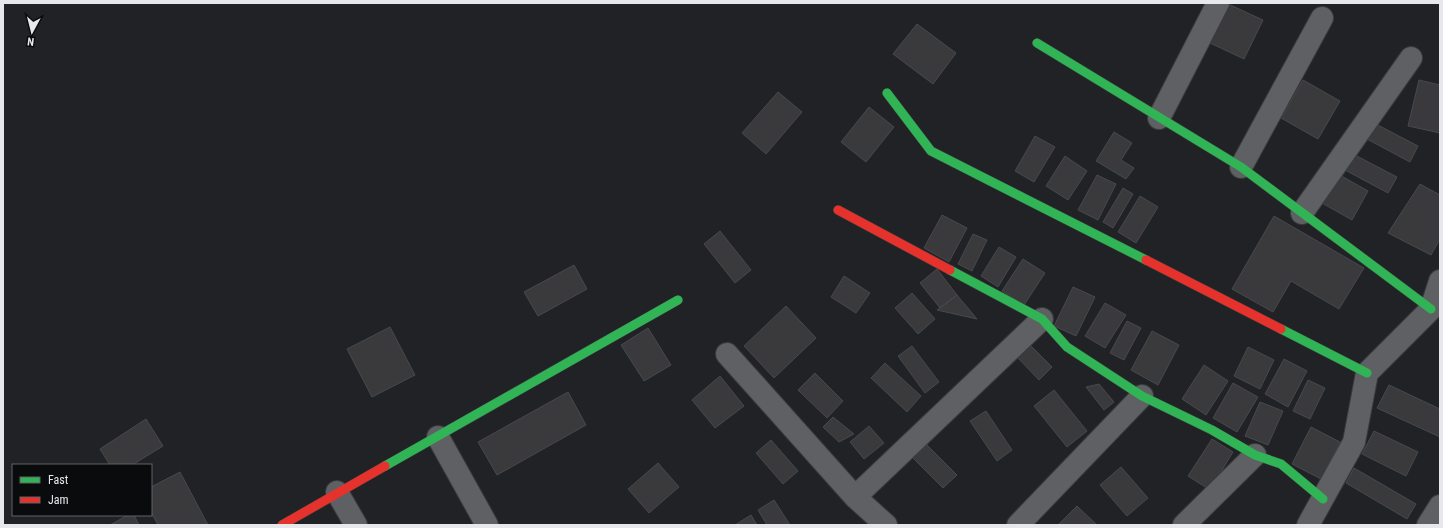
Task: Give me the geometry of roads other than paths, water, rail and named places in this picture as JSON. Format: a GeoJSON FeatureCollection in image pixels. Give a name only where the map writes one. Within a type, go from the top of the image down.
{"type":"FeatureCollection","features":[{"type":"Feature","properties":{"kind":"street"},"geometry":{"type":"LineString","coordinates":[[1160,118],[1218,3]]}},
{"type":"Feature","properties":{"kind":"street"},"geometry":{"type":"LineString","coordinates":[[1241,167],[1322,18]]}},
{"type":"Feature","properties":{"kind":"street"},"geometry":{"type":"LineString","coordinates":[[1037,43],[1241,167],[1431,309]]}},
{"type":"Feature","properties":{"kind":"street"},"geometry":{"type":"LineString","coordinates":[[1302,213],[1411,58]]}},
{"type":"Feature","properties":{"kind":"street"},"geometry":{"type":"LineString","coordinates":[[887,93],[931,151],[1367,372]]}},
{"type":"Feature","properties":{"kind":"street"},"geometry":{"type":"LineString","coordinates":[[838,210],[1042,319],[1067,347],[1142,396],[1212,430],[1255,455],[1281,464],[1323,499]]}},
{"type":"Feature","properties":{"kind":"street"},"geometry":{"type":"LineString","coordinates":[[1308,525],[1354,442],[1367,372],[1431,309],[1440,281]]}},
{"type":"Feature","properties":{"kind":"street"},"geometry":{"type":"LineString","coordinates":[[282,525],[337,492],[438,437],[678,300]]}},
{"type":"Feature","properties":{"kind":"street"},"geometry":{"type":"LineString","coordinates":[[855,497],[1042,319]]}},
{"type":"Feature","properties":{"kind":"street"},"geometry":{"type":"LineString","coordinates":[[727,354],[855,497],[886,525]]}},
{"type":"Feature","properties":{"kind":"street"},"geometry":{"type":"LineString","coordinates":[[1018,525],[1142,396]]}},
{"type":"Feature","properties":{"kind":"street"},"geometry":{"type":"LineString","coordinates":[[438,437],[487,525]]}},
{"type":"Feature","properties":{"kind":"street"},"geometry":{"type":"LineString","coordinates":[[1184,525],[1255,455]]}},
{"type":"Feature","properties":{"kind":"street"},"geometry":{"type":"LineString","coordinates":[[337,492],[356,525]]}},
{"type":"Feature","properties":{"kind":"street"},"geometry":{"type":"LineString","coordinates":[[1428,525],[1440,506]]}}]}
